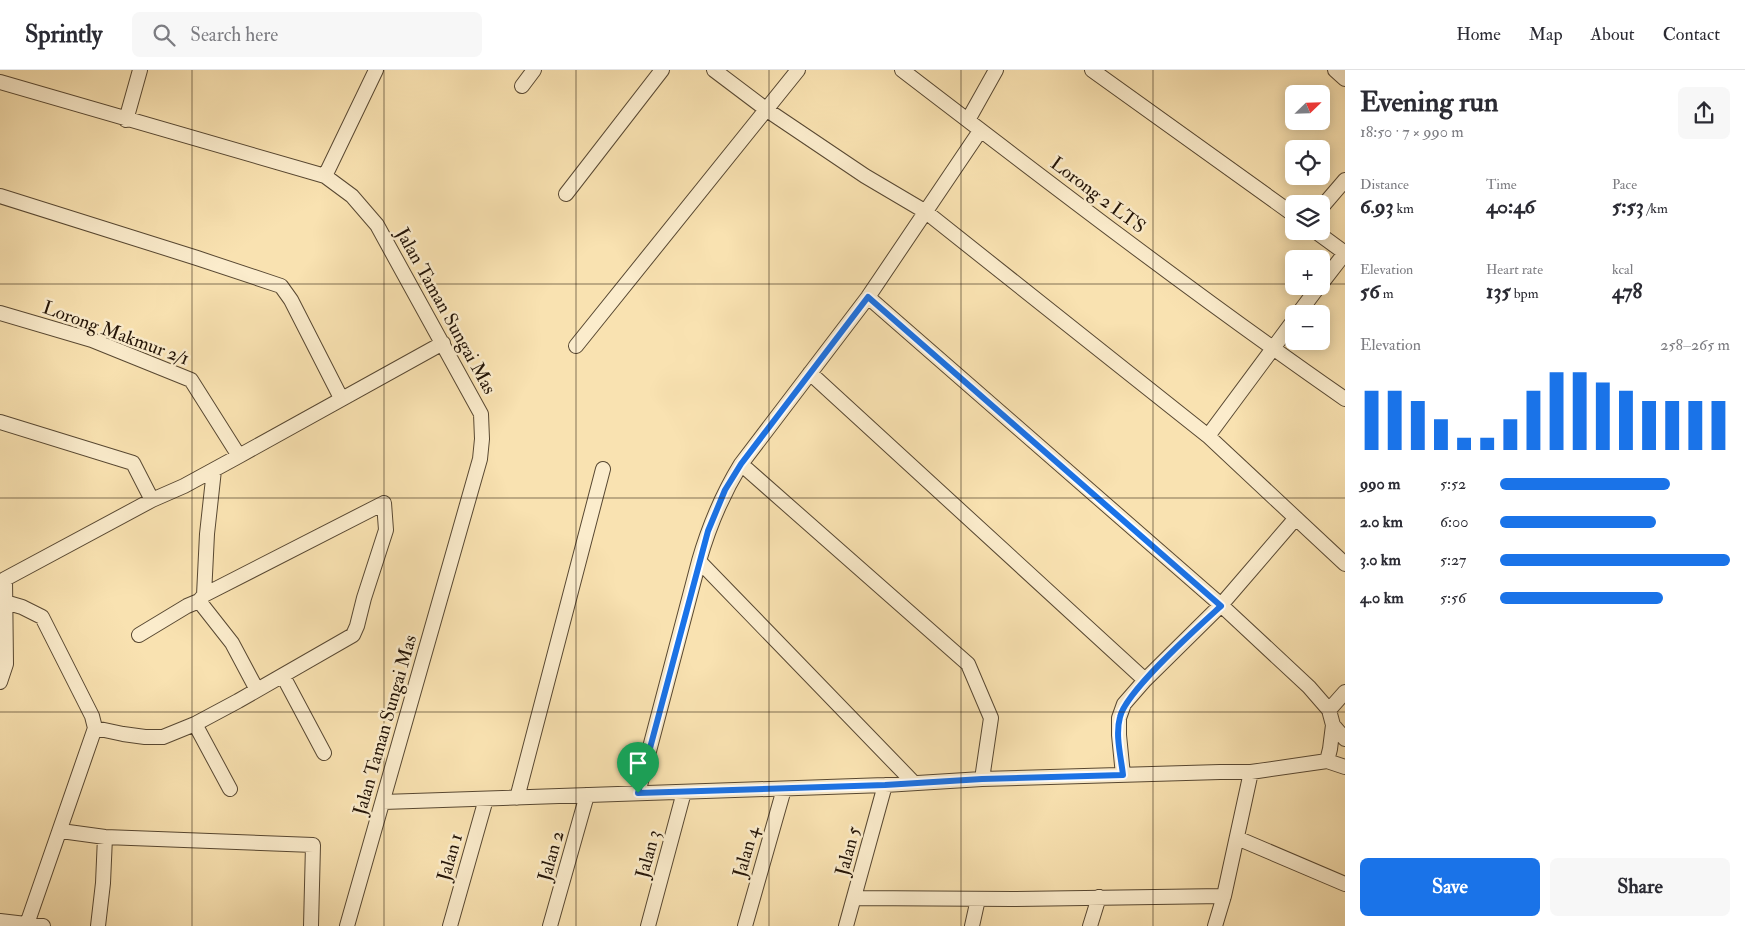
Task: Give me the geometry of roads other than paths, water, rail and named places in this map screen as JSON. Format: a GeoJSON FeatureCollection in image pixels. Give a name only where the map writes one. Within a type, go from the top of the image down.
{"type":"FeatureCollection","features":[{"type":"Feature","properties":{"kind":"street"},"geometry":{"type":"LineString","coordinates":[[126,120],[140,70]]}},
{"type":"Feature","properties":{"kind":"street"},"geometry":{"type":"LineString","coordinates":[[325,176],[376,70]]}},
{"type":"Feature","properties":{"kind":"street"},"geometry":{"type":"LineString","coordinates":[[522,86],[534,70]]}},
{"type":"Feature","properties":{"kind":"street"},"geometry":{"type":"LineString","coordinates":[[566,194],[662,70]]}},
{"type":"Feature","properties":{"kind":"street"},"geometry":{"type":"LineString","coordinates":[[714,70],[767,110],[865,176],[926,212],[1208,436],[1345,564]]}},
{"type":"Feature","properties":{"kind":"street"},"geometry":{"type":"LineString","coordinates":[[576,346],[798,70]]}},
{"type":"Feature","properties":{"kind":"street","name":"Lorong 2 LTS"},"geometry":{"type":"LineString","coordinates":[[902,70],[980,131],[1272,348],[1345,398]]}},
{"type":"Feature","properties":{"kind":"street"},"geometry":{"type":"LineString","coordinates":[[968,120],[996,70]]}},
{"type":"Feature","properties":{"kind":"street"},"geometry":{"type":"LineString","coordinates":[[1092,70],[1285,209]]}},
{"type":"Feature","properties":{"kind":"street"},"geometry":{"type":"LineString","coordinates":[[1336,70],[1345,79]]}},
{"type":"Feature","properties":{"kind":"street","name":"Jalan Taman Sungai Mas"},"geometry":{"type":"LineString","coordinates":[[0,82],[325,176],[352,196],[377,225],[481,414],[482,439],[480,459],[347,926]]}},
{"type":"Feature","properties":{"kind":"street"},"geometry":{"type":"LineString","coordinates":[[638,793],[708,531],[725,490],[741,464],[868,297],[980,131]]}},
{"type":"Feature","properties":{"kind":"street"},"geometry":{"type":"LineString","coordinates":[[1330,198],[1345,180]]}},
{"type":"Feature","properties":{"kind":"street"},"geometry":{"type":"LineString","coordinates":[[0,196],[281,286],[291,300],[342,398]]}},
{"type":"Feature","properties":{"kind":"street"},"geometry":{"type":"LineString","coordinates":[[1328,240],[1345,253],[1330,272]]}},
{"type":"Feature","properties":{"kind":"street"},"geometry":{"type":"LineString","coordinates":[[1305,305],[1312,295]]}},
{"type":"Feature","properties":{"kind":"street"},"geometry":{"type":"LineString","coordinates":[[868,297],[1221,606],[1309,687],[1329,710],[1333,725],[1327,761]]}},
{"type":"Feature","properties":{"kind":"street","name":"Lorong Makmur 2/1"},"geometry":{"type":"LineString","coordinates":[[0,313],[92,340],[191,380],[239,456]]}},
{"type":"Feature","properties":{"kind":"street"},"geometry":{"type":"LineString","coordinates":[[1208,436],[1285,331]]}},
{"type":"Feature","properties":{"kind":"street"},"geometry":{"type":"LineString","coordinates":[[0,682],[6,664],[5,579],[152,500],[214,470],[443,342]]}},
{"type":"Feature","properties":{"kind":"street"},"geometry":{"type":"LineString","coordinates":[[810,373],[1145,680]]}},
{"type":"Feature","properties":{"kind":"street"},"geometry":{"type":"LineString","coordinates":[[0,422],[133,464],[152,500]]}},
{"type":"Feature","properties":{"kind":"street"},"geometry":{"type":"LineString","coordinates":[[741,464],[968,664],[991,718],[982,779]]}},
{"type":"Feature","properties":{"kind":"street"},"geometry":{"type":"LineString","coordinates":[[517,798],[603,469]]}},
{"type":"Feature","properties":{"kind":"street"},"geometry":{"type":"LineString","coordinates":[[214,470],[201,598],[232,643],[258,690]]}},
{"type":"Feature","properties":{"kind":"street"},"geometry":{"type":"LineString","coordinates":[[96,728],[122,734],[163,737],[195,724],[350,637],[355,630],[386,530],[384,503],[201,598],[139,635]]}},
{"type":"Feature","properties":{"kind":"street"},"geometry":{"type":"LineString","coordinates":[[1123,775],[1119,718],[1124,704],[1145,680],[1221,606],[1295,519]]}},
{"type":"Feature","properties":{"kind":"street"},"geometry":{"type":"LineString","coordinates":[[700,560],[914,783]]}},
{"type":"Feature","properties":{"kind":"street"},"geometry":{"type":"LineString","coordinates":[[4,602],[22,607],[42,617],[92,716],[96,728],[27,924]]}},
{"type":"Feature","properties":{"kind":"street"},"geometry":{"type":"LineString","coordinates":[[282,676],[324,753]]}},
{"type":"Feature","properties":{"kind":"street"},"geometry":{"type":"LineString","coordinates":[[1329,710],[1345,692]]}},
{"type":"Feature","properties":{"kind":"street"},"geometry":{"type":"LineString","coordinates":[[195,724],[230,789]]}},
{"type":"Feature","properties":{"kind":"street"},"geometry":{"type":"LineString","coordinates":[[1333,725],[1345,739]]}},
{"type":"Feature","properties":{"kind":"street"},"geometry":{"type":"LineString","coordinates":[[383,802],[784,789],[982,779],[1251,772],[1327,761],[1345,768]]}},
{"type":"Feature","properties":{"kind":"street"},"geometry":{"type":"LineString","coordinates":[[1215,926],[1224,896],[1251,772]]}},
{"type":"Feature","properties":{"kind":"street","name":"Jalan 5"},"geometry":{"type":"LineString","coordinates":[[846,926],[885,785]]}},
{"type":"Feature","properties":{"kind":"street","name":"Jalan 4"},"geometry":{"type":"LineString","coordinates":[[745,926],[784,789]]}},
{"type":"Feature","properties":{"kind":"street","name":"Jalan 3"},"geometry":{"type":"LineString","coordinates":[[648,926],[684,792]]}},
{"type":"Feature","properties":{"kind":"street","name":"Jalan 2"},"geometry":{"type":"LineString","coordinates":[[550,926],[587,795]]}},
{"type":"Feature","properties":{"kind":"street","name":"Jalan 1"},"geometry":{"type":"LineString","coordinates":[[450,926],[486,799]]}},
{"type":"Feature","properties":{"kind":"street"},"geometry":{"type":"LineString","coordinates":[[61,831],[105,837],[313,845],[312,926]]}},
{"type":"Feature","properties":{"kind":"street"},"geometry":{"type":"LineString","coordinates":[[98,926],[103,883],[105,837]]}},
{"type":"Feature","properties":{"kind":"street"},"geometry":{"type":"LineString","coordinates":[[1236,838],[1345,884]]}},
{"type":"Feature","properties":{"kind":"street"},"geometry":{"type":"LineString","coordinates":[[854,898],[978,899],[1224,896]]}},
{"type":"Feature","properties":{"kind":"street"},"geometry":{"type":"LineString","coordinates":[[1090,926],[1099,897]]}},
{"type":"Feature","properties":{"kind":"street"},"geometry":{"type":"LineString","coordinates":[[972,926],[978,899]]}},
{"type":"Feature","properties":{"kind":"street"},"geometry":{"type":"LineString","coordinates":[[0,921],[43,926]]}}]}
